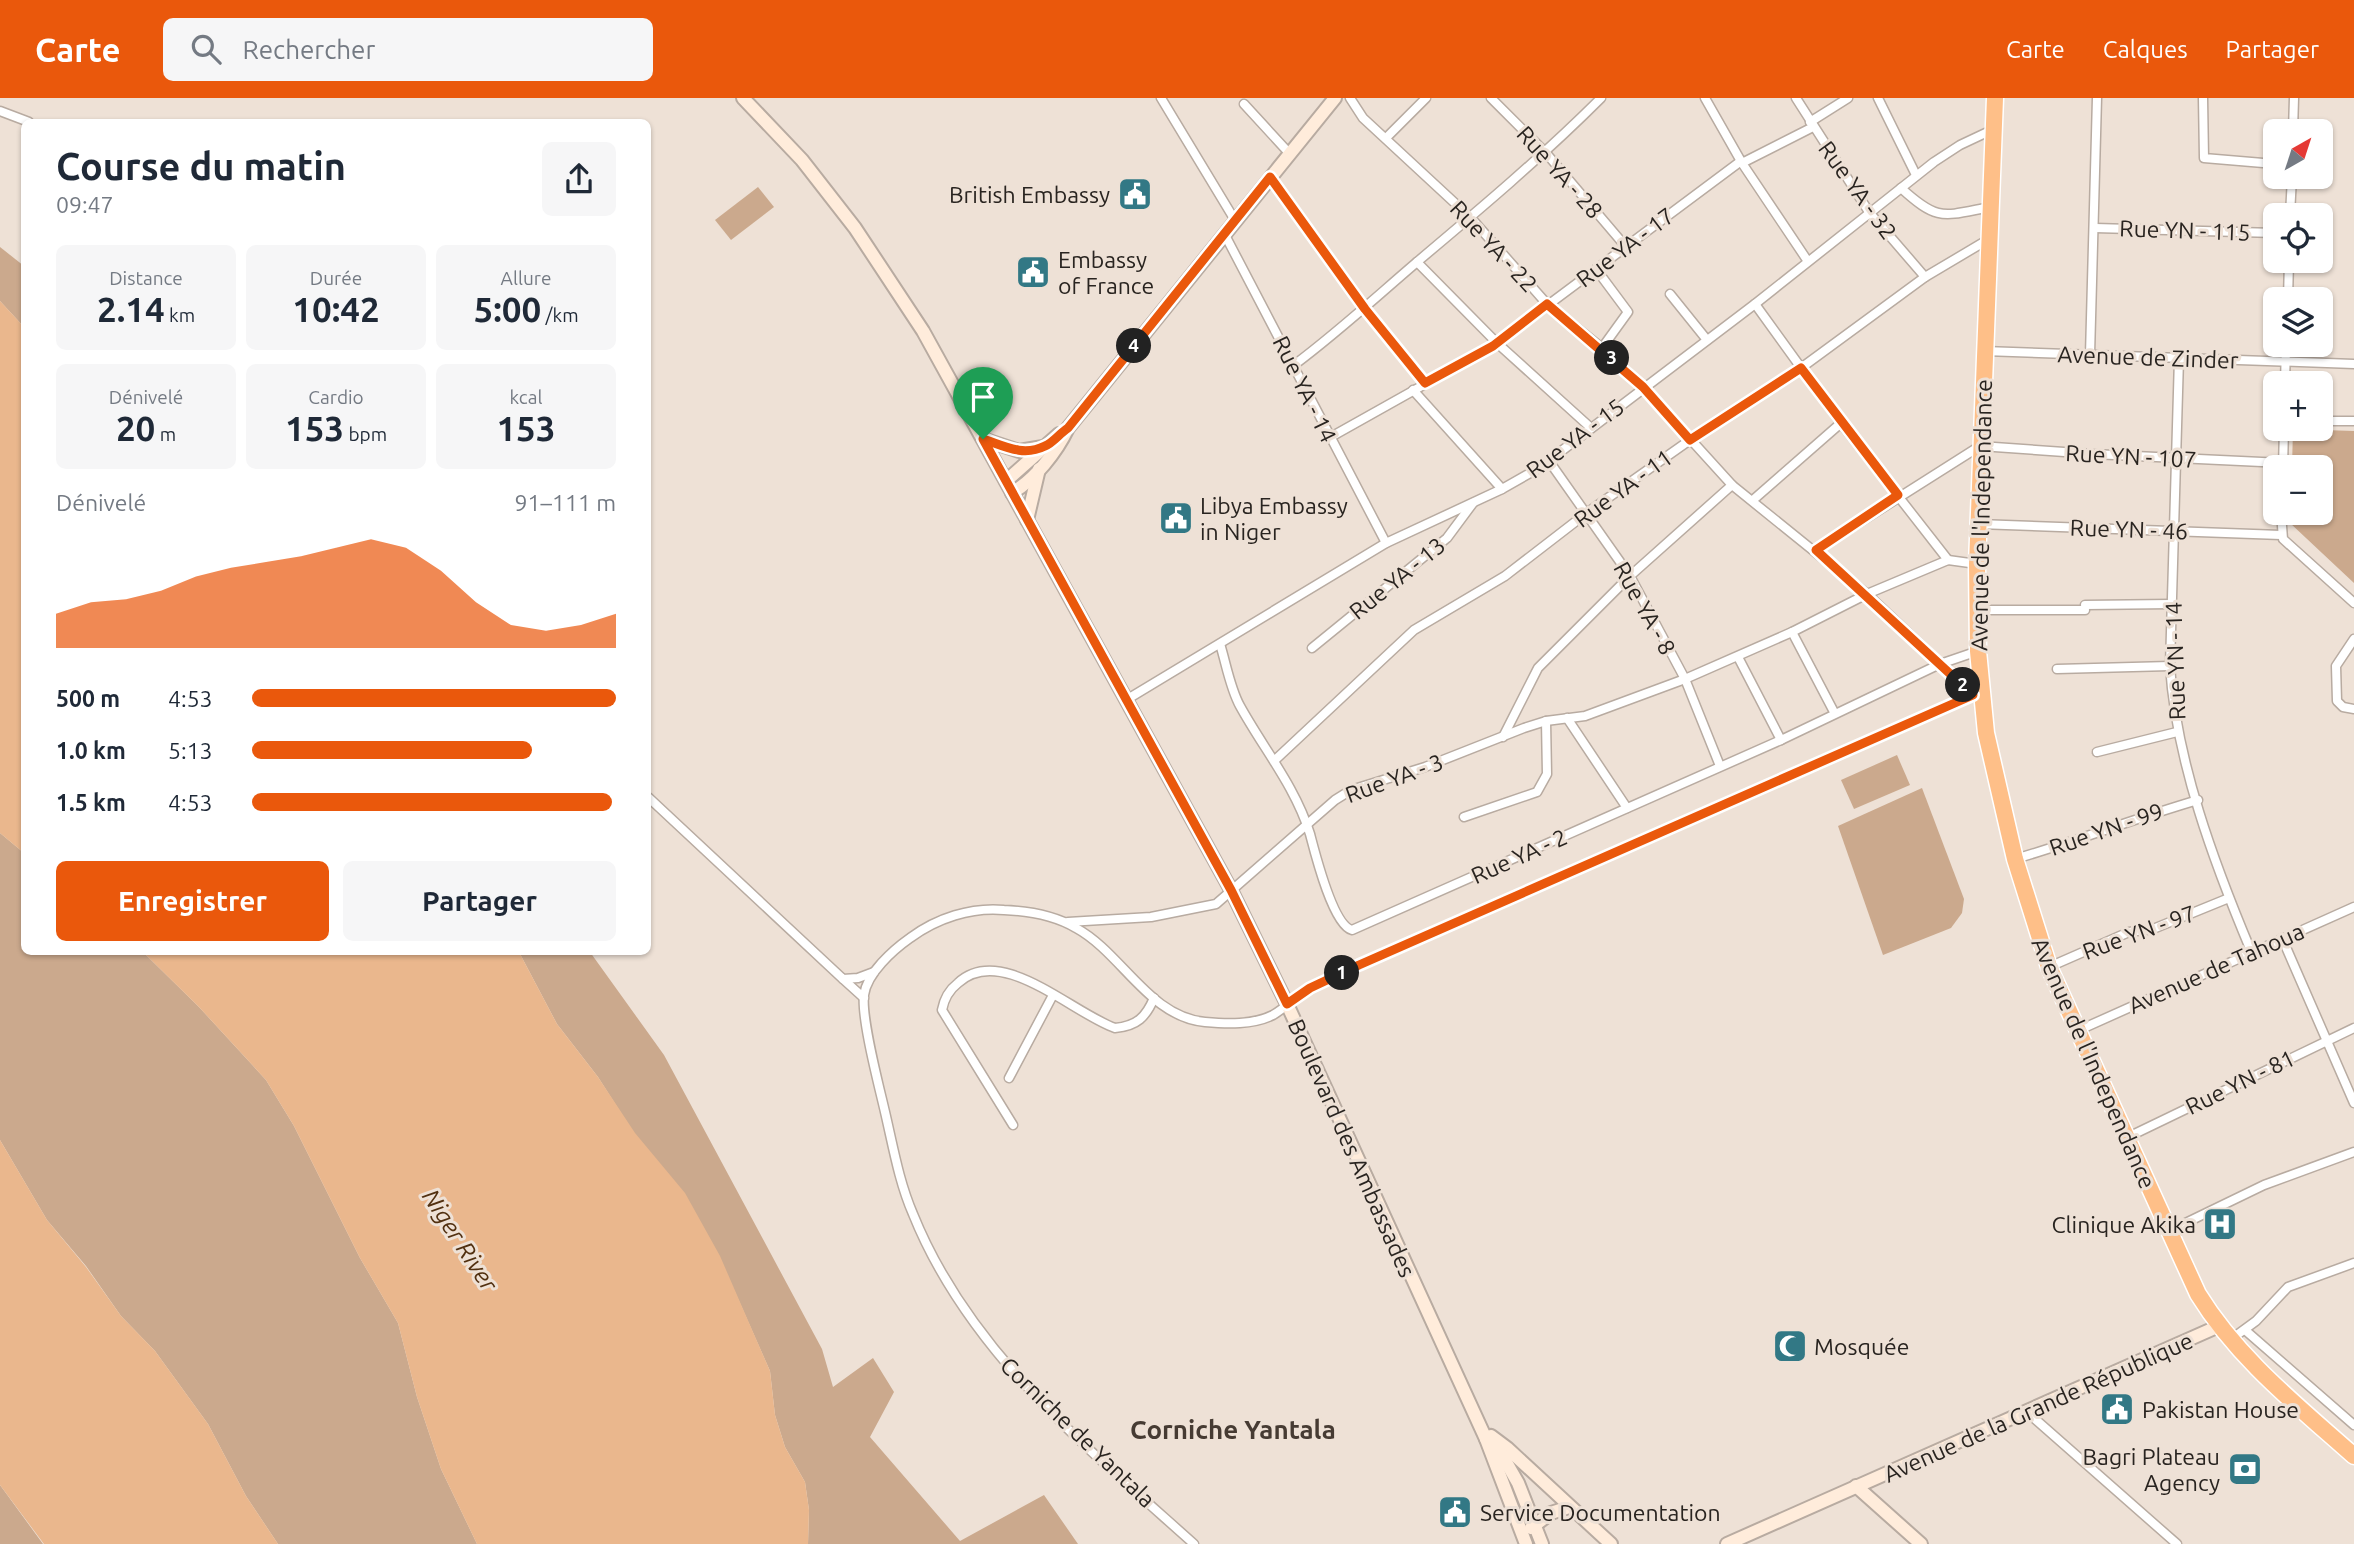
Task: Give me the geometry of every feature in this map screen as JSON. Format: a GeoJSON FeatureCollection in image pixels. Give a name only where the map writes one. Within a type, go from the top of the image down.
{"type":"FeatureCollection","features":[{"type":"Feature","properties":{"kind":"highway","name":"Avenue de l'Independance"},"geometry":{"type":"LineString","coordinates":[[1995,98],[1980,446],[1978,699],[2015,859],[2049,967],[2198,1294],[2230,1340],[2353,1455]]}},
{"type":"Feature","properties":{"kind":"main road","name":"Boulevard des Ambassades"},"geometry":{"type":"LineString","coordinates":[[743,98],[802,160],[862,239],[923,331],[1231,890],[1287,1004],[1475,1416],[1489,1438]]}},
{"type":"Feature","properties":{"kind":"main road"},"geometry":{"type":"LineString","coordinates":[[1027,520],[1039,469],[1068,428],[1335,98]]}},
{"type":"Feature","properties":{"kind":"main road"},"geometry":{"type":"LineString","coordinates":[[1009,487],[1047,446],[1068,428]]}},
{"type":"Feature","properties":{"kind":"main road"},"geometry":{"type":"LineString","coordinates":[[983,439],[1019,451],[1047,446]]}},
{"type":"Feature","properties":{"kind":"main road"},"geometry":{"type":"LineString","coordinates":[[1009,487],[1039,469]]}},
{"type":"Feature","properties":{"kind":"main road","name":"Avenue de la Grande République"},"geometry":{"type":"LineString","coordinates":[[1727,1544],[2219,1326]]}},
{"type":"Feature","properties":{"kind":"main road"},"geometry":{"type":"LineString","coordinates":[[1489,1438],[1611,1544]]}},
{"type":"Feature","properties":{"kind":"main road"},"geometry":{"type":"LineString","coordinates":[[1489,1438],[1518,1483],[1542,1544]]}},
{"type":"Feature","properties":{"kind":"main road"},"geometry":{"type":"LineString","coordinates":[[1489,1438],[1526,1544]]}},
{"type":"Feature","properties":{"kind":"main road"},"geometry":{"type":"LineString","coordinates":[[1856,1486],[1921,1544]]}},
{"type":"Feature","properties":{"kind":"main road"},"geometry":{"type":"LineString","coordinates":[[1522,1531],[1537,1526],[1551,1513],[1569,1507]]}},
{"type":"Feature","properties":{"kind":"street"},"geometry":{"type":"LineString","coordinates":[[1161,98],[1236,222]]}},
{"type":"Feature","properties":{"kind":"street","name":"Rue YA - 22"},"geometry":{"type":"LineString","coordinates":[[1350,98],[1363,118],[1471,218],[1547,304],[1602,348],[1643,387],[1732,485],[1816,550],[1867,594],[1978,699]]}},
{"type":"Feature","properties":{"kind":"street"},"geometry":{"type":"LineString","coordinates":[[1386,138],[1426,98]]}},
{"type":"Feature","properties":{"kind":"street","name":"Rue YA - 28"},"geometry":{"type":"LineString","coordinates":[[1491,98],[1546,153],[1626,247]]}},
{"type":"Feature","properties":{"kind":"street"},"geometry":{"type":"LineString","coordinates":[[1294,365],[1365,309],[1546,153],[1601,98]]}},
{"type":"Feature","properties":{"kind":"street"},"geometry":{"type":"LineString","coordinates":[[1705,98],[1741,162],[1807,260]]}},
{"type":"Feature","properties":{"kind":"street","name":"Rue YA - 32"},"geometry":{"type":"LineString","coordinates":[[1796,98],[1869,212],[1925,277]]}},
{"type":"Feature","properties":{"kind":"street","name":"Rue YA - 17"},"geometry":{"type":"LineString","coordinates":[[1329,438],[1497,343],[1741,162],[1812,124],[1848,98]]}},
{"type":"Feature","properties":{"kind":"street"},"geometry":{"type":"LineString","coordinates":[[1878,98],[1916,176]]}},
{"type":"Feature","properties":{"kind":"street"},"geometry":{"type":"LineString","coordinates":[[2090,355],[2097,98]]}},
{"type":"Feature","properties":{"kind":"street"},"geometry":{"type":"LineString","coordinates":[[2203,98],[2204,158],[2263,163]]}},
{"type":"Feature","properties":{"kind":"street"},"geometry":{"type":"LineString","coordinates":[[2293,119],[2294,98]]}},
{"type":"Feature","properties":{"kind":"street"},"geometry":{"type":"LineString","coordinates":[[1244,104],[1289,153]]}},
{"type":"Feature","properties":{"kind":"street"},"geometry":{"type":"LineString","coordinates":[[0,111],[21,119]]}},
{"type":"Feature","properties":{"kind":"street","name":"Rue YA - 15"},"geometry":{"type":"LineString","coordinates":[[1126,699],[1386,543],[1502,489],[1549,461],[1755,304],[1807,260],[1948,151],[1994,129]]}},
{"type":"Feature","properties":{"kind":"street"},"geometry":{"type":"LineString","coordinates":[[1270,177],[1365,309],[1425,383]]}},
{"type":"Feature","properties":{"kind":"street"},"geometry":{"type":"LineString","coordinates":[[1901,188],[1922,208],[1935,214],[1951,215],[1990,207]]}},
{"type":"Feature","properties":{"kind":"street","name":"Rue YN - 115"},"geometry":{"type":"LineString","coordinates":[[2095,228],[2263,233]]}},
{"type":"Feature","properties":{"kind":"street","name":"Rue YA - 14"},"geometry":{"type":"LineString","coordinates":[[1226,235],[1329,438],[1386,543]]}},
{"type":"Feature","properties":{"kind":"street","name":"Rue YA - 11"},"geometry":{"type":"LineString","coordinates":[[1275,760],[1414,630],[1504,576],[1690,440],[1801,368],[1925,277],[1989,239]]}},
{"type":"Feature","properties":{"kind":"street"},"geometry":{"type":"LineString","coordinates":[[1417,262],[1497,343],[1591,428]]}},
{"type":"Feature","properties":{"kind":"street"},"geometry":{"type":"LineString","coordinates":[[1596,270],[1624,303],[1628,312],[1602,348]]}},
{"type":"Feature","properties":{"kind":"street"},"geometry":{"type":"LineString","coordinates":[[1670,294],[1707,340]]}},
{"type":"Feature","properties":{"kind":"street"},"geometry":{"type":"LineString","coordinates":[[1755,304],[1841,423],[1948,560],[1977,564]]}},
{"type":"Feature","properties":{"kind":"street","name":"Avenue de Zinder"},"geometry":{"type":"LineString","coordinates":[[1984,351],[2354,364]]}},
{"type":"Feature","properties":{"kind":"street"},"geometry":{"type":"LineString","coordinates":[[2286,357],[2286,371]]}},
{"type":"Feature","properties":{"kind":"street","name":"Rue YN - 14"},"geometry":{"type":"LineString","coordinates":[[2179,358],[2170,666],[2177,732],[2229,898],[2251,951]]}},
{"type":"Feature","properties":{"kind":"street"},"geometry":{"type":"LineString","coordinates":[[1413,390],[1502,489]]}},
{"type":"Feature","properties":{"kind":"street"},"geometry":{"type":"LineString","coordinates":[[2333,421],[2354,421]]}},
{"type":"Feature","properties":{"kind":"street"},"geometry":{"type":"LineString","coordinates":[[1753,500],[1841,423]]}},
{"type":"Feature","properties":{"kind":"street"},"geometry":{"type":"LineString","coordinates":[[1816,550],[1898,495],[1980,446]]}},
{"type":"Feature","properties":{"kind":"street","name":"Rue YN - 107"},"geometry":{"type":"LineString","coordinates":[[1980,446],[2263,464]]}},
{"type":"Feature","properties":{"kind":"street","name":"Rue YA - 8"},"geometry":{"type":"LineString","coordinates":[[1549,461],[1588,512],[1630,576],[1685,679],[1720,766]]}},
{"type":"Feature","properties":{"kind":"street"},"geometry":{"type":"LineString","coordinates":[[1503,737],[1538,668],[1630,576],[1732,485]]}},
{"type":"Feature","properties":{"kind":"street","name":"Rue YA - 13"},"geometry":{"type":"LineString","coordinates":[[1312,648],[1447,538],[1474,501]]}},
{"type":"Feature","properties":{"kind":"street","name":"Rue YN - 46"},"geometry":{"type":"LineString","coordinates":[[1978,524],[2282,537]]}},
{"type":"Feature","properties":{"kind":"street"},"geometry":{"type":"LineString","coordinates":[[2282,525],[2282,537],[2354,603]]}},
{"type":"Feature","properties":{"kind":"street","name":"Rue YA - 3"},"geometry":{"type":"LineString","coordinates":[[1065,922],[1151,917],[1216,904],[1351,790],[1425,767],[1546,721],[1585,716],[1685,679],[1792,632],[1867,594],[1948,560]]}},
{"type":"Feature","properties":{"kind":"street"},"geometry":{"type":"LineString","coordinates":[[1977,610],[2172,604]]}},
{"type":"Feature","properties":{"kind":"street"},"geometry":{"type":"LineString","coordinates":[[1792,632],[1834,712]]}},
{"type":"Feature","properties":{"kind":"street"},"geometry":{"type":"LineString","coordinates":[[2350,708],[2337,701],[2336,666],[2354,639]]}},
{"type":"Feature","properties":{"kind":"street","name":"Rue YA - 2"},"geometry":{"type":"LineString","coordinates":[[1220,644],[1239,704],[1275,760],[1307,825],[1330,895],[1345,926],[1352,930],[1781,740],[1834,712],[1940,664],[1978,651]]}},
{"type":"Feature","properties":{"kind":"street"},"geometry":{"type":"LineString","coordinates":[[1738,657],[1781,740]]}},
{"type":"Feature","properties":{"kind":"street"},"geometry":{"type":"LineString","coordinates":[[2057,669],[2170,666]]}},
{"type":"Feature","properties":{"kind":"street"},"geometry":{"type":"LineString","coordinates":[[651,800],[864,998],[867,985],[877,970],[919,931],[960,914],[990,909],[1028,911],[1079,929],[1154,998],[1182,1016],[1203,1022],[1253,1022],[1274,1014],[1310,988],[1359,965],[1978,699]]}},
{"type":"Feature","properties":{"kind":"street"},"geometry":{"type":"LineString","coordinates":[[1567,719],[1627,808]]}},
{"type":"Feature","properties":{"kind":"street"},"geometry":{"type":"LineString","coordinates":[[1464,817],[1537,792],[1547,774],[1546,721]]}},
{"type":"Feature","properties":{"kind":"street"},"geometry":{"type":"LineString","coordinates":[[2097,752],[2177,732]]}},
{"type":"Feature","properties":{"kind":"street","name":"Rue YN - 99"},"geometry":{"type":"LineString","coordinates":[[2015,859],[2198,800]]}},
{"type":"Feature","properties":{"kind":"street","name":"Rue YN - 97"},"geometry":{"type":"LineString","coordinates":[[2049,967],[2129,932],[2153,929],[2229,898]]}},
{"type":"Feature","properties":{"kind":"street","name":"Avenue de Tahoua"},"geometry":{"type":"LineString","coordinates":[[2077,1031],[2354,907]]}},
{"type":"Feature","properties":{"kind":"street"},"geometry":{"type":"LineString","coordinates":[[2282,938],[2354,1103]]}},
{"type":"Feature","properties":{"kind":"street"},"geometry":{"type":"LineString","coordinates":[[843,979],[858,978],[877,970]]}},
{"type":"Feature","properties":{"kind":"street"},"geometry":{"type":"LineString","coordinates":[[1013,1125],[952,1031],[942,1010],[943,1002],[959,981],[980,970],[1014,974],[1115,1028],[1126,1027],[1144,1018],[1154,998]]}},
{"type":"Feature","properties":{"kind":"street"},"geometry":{"type":"LineString","coordinates":[[1009,1077],[1053,995]]}},
{"type":"Feature","properties":{"kind":"street","name":"Corniche de Yantala"},"geometry":{"type":"LineString","coordinates":[[864,998],[876,1076],[902,1183],[912,1212],[944,1279],[979,1330],[1037,1398],[1194,1544]]}},
{"type":"Feature","properties":{"kind":"street","name":"Rue YN - 81"},"geometry":{"type":"LineString","coordinates":[[2126,1138],[2354,1028]]}},
{"type":"Feature","properties":{"kind":"street"},"geometry":{"type":"LineString","coordinates":[[2169,1231],[2264,1185],[2354,1152]]}},
{"type":"Feature","properties":{"kind":"street"},"geometry":{"type":"LineString","coordinates":[[2230,1340],[2245,1330],[2288,1287],[2354,1263]]}},
{"type":"Feature","properties":{"kind":"street"},"geometry":{"type":"LineString","coordinates":[[2245,1330],[2354,1426]]}},
{"type":"Feature","properties":{"kind":"street"},"geometry":{"type":"LineString","coordinates":[[2027,1412],[2177,1544]]}},
{"type":"Feature","properties":{"kind":"shaded area"},"geometry":{"type":"Polygon","coordinates":[[[758,187],[774,207],[731,240],[715,220],[758,187]]]}},
{"type":"Feature","properties":{"kind":"shaded area"},"geometry":{"type":"Polygon","coordinates":[[[0,247],[21,264],[21,324],[0,301],[0,247]]]}},
{"type":"Feature","properties":{"kind":"shaded area"},"geometry":{"type":"Polygon","coordinates":[[[2333,430],[2354,431],[2354,583],[2292,525],[2333,525],[2333,455],[2292,455],[2293,441],[2333,441],[2333,430]]]}},
{"type":"Feature","properties":{"kind":"shaded area"},"geometry":{"type":"Polygon","coordinates":[[[1897,755],[1910,785],[1854,809],[1841,780],[1897,755]]]}},
{"type":"Feature","properties":{"kind":"shaded area"},"geometry":{"type":"Polygon","coordinates":[[[1922,788],[1964,899],[1962,913],[1951,928],[1883,955],[1838,826],[1922,788]]]}},
{"type":"Feature","properties":{"kind":"shaded area"},"geometry":{"type":"Polygon","coordinates":[[[0,833],[21,850],[21,955],[146,955],[199,1007],[266,1080],[294,1126],[360,1258],[398,1323],[417,1397],[441,1469],[477,1544],[278,1544],[246,1496],[208,1424],[155,1351],[121,1316],[86,1266],[47,1220],[0,1140],[0,833]]]}},
{"type":"Feature","properties":{"kind":"shaded area"},"geometry":{"type":"Polygon","coordinates":[[[521,955],[592,955],[664,1055],[822,1349],[833,1387],[873,1358],[894,1392],[870,1437],[960,1541],[1044,1495],[1078,1544],[808,1544],[809,1510],[805,1482],[785,1447],[775,1415],[770,1371],[735,1292],[598,1077],[557,1024],[521,955]]]}},
{"type":"Feature","properties":{"kind":"shaded area"},"geometry":{"type":"Polygon","coordinates":[[[0,1485],[43,1544],[0,1544],[0,1485]]]}},
{"type":"Feature","properties":{"kind":"water"},"geometry":{"type":"Polygon","coordinates":[[[0,301],[21,324],[21,850],[0,833],[0,301]]]}},
{"type":"Feature","properties":{"kind":"water","name":"Niger River"},"geometry":{"type":"Polygon","coordinates":[[[146,955],[521,955],[557,1024],[598,1077],[635,1133],[685,1193],[720,1256],[770,1371],[775,1415],[785,1447],[805,1482],[809,1510],[808,1544],[477,1544],[441,1469],[417,1397],[398,1323],[360,1258],[294,1126],[266,1080],[199,1007],[146,955]]]}},
{"type":"Feature","properties":{"kind":"water"},"geometry":{"type":"Polygon","coordinates":[[[0,1140],[47,1220],[86,1267],[121,1316],[155,1351],[208,1424],[246,1496],[278,1544],[44,1544],[0,1485],[0,1140]]]}},
{"type":"Feature","properties":{"kind":"place","name":"British Embassy"},"geometry":{"type":"Point","coordinates":[1135,194]}},
{"type":"Feature","properties":{"kind":"place","name":"Embassy of France"},"geometry":{"type":"Point","coordinates":[1033,272]}},
{"type":"Feature","properties":{"kind":"place","name":"Libya Embassy in Niger"},"geometry":{"type":"Point","coordinates":[1176,518]}},
{"type":"Feature","properties":{"kind":"place","name":"Clinique Akika"},"geometry":{"type":"Point","coordinates":[2220,1224]}},
{"type":"Feature","properties":{"kind":"place","name":"Mosquée"},"geometry":{"type":"Point","coordinates":[1790,1346]}},
{"type":"Feature","properties":{"kind":"place","name":"Pakistan House"},"geometry":{"type":"Point","coordinates":[2117,1409]}},
{"type":"Feature","properties":{"kind":"place","name":"Bagri Plateau Agency"},"geometry":{"type":"Point","coordinates":[2245,1469]}},
{"type":"Feature","properties":{"kind":"place","name":"Service Documentation"},"geometry":{"type":"Point","coordinates":[1455,1512]}},
{"type":"Feature","properties":{"kind":"district","name":"Corniche Yantala"},"geometry":{"type":"Point","coordinates":[1233,1429]}},
{"type":"Feature","properties":{"kind":"route"},"geometry":{"type":"LineString","coordinates":[[1270,177],[1365,309],[1425,383],[1493,346],[1547,304],[1602,348],[1643,387],[1690,440],[1801,368],[1898,495],[1816,550],[1867,594],[1973,695],[1359,965],[1310,988],[1287,1004],[1231,890],[983,439],[1003,447],[1027,451],[1047,446],[1068,428],[1270,177]]}}]}
